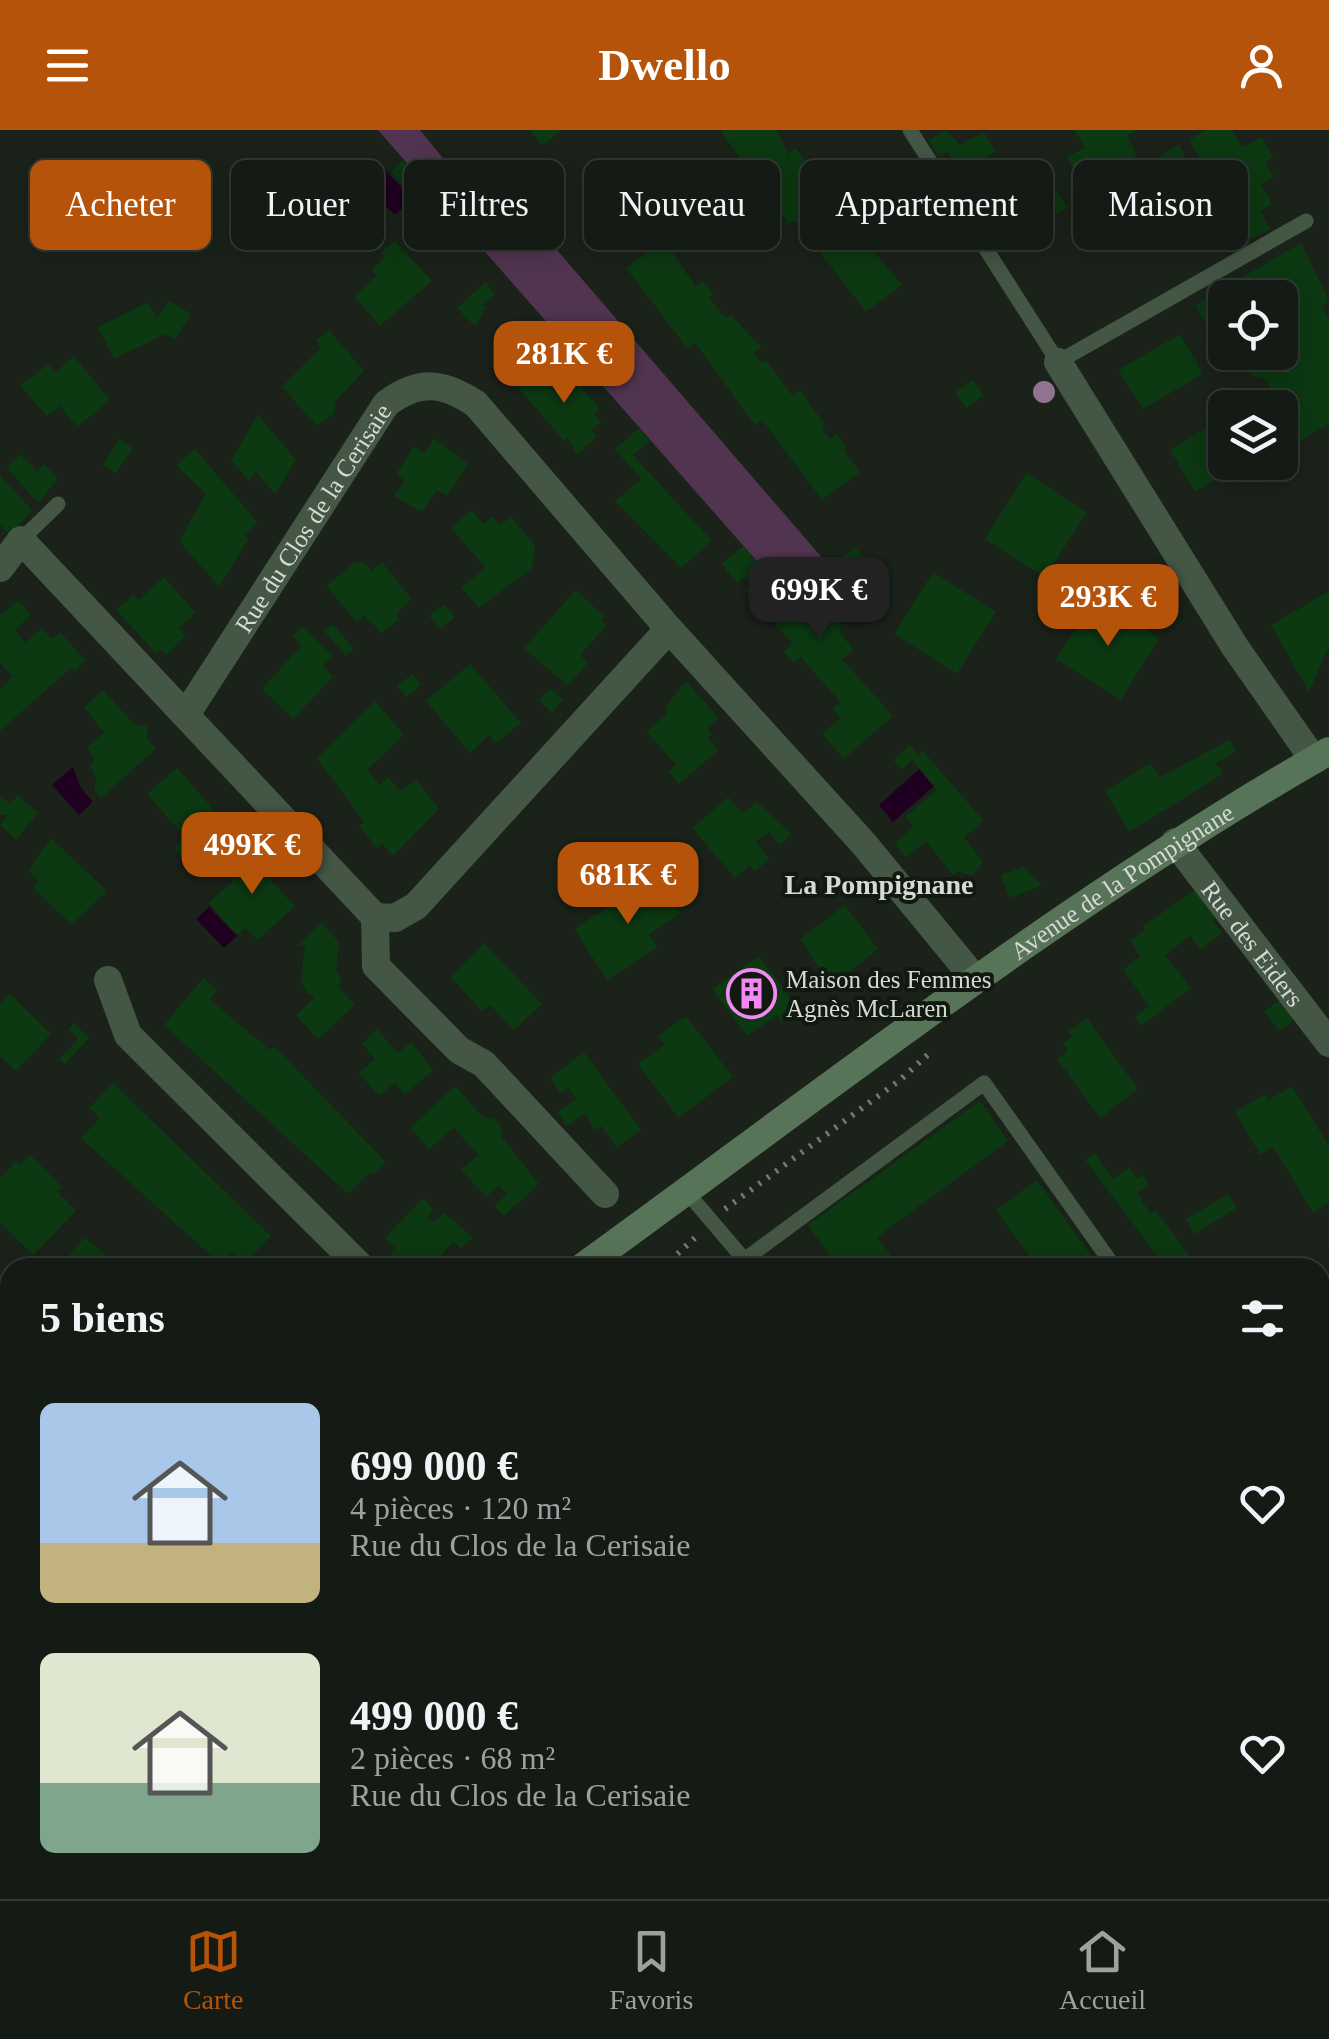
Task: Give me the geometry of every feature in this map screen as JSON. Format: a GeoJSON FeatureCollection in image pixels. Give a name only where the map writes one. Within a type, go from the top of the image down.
{"type":"FeatureCollection","features":[{"type":"Feature","properties":{"kind":"main road","name":"Avenue de la Pompignane"},"geometry":{"type":"LineString","coordinates":[[595,1258],[975,979],[1175,842],[1322,755]]}},
{"type":"Feature","properties":{"kind":"street"},"geometry":{"type":"LineString","coordinates":[[1058,362],[1235,647],[1322,755]]}},
{"type":"Feature","properties":{"kind":"street","name":"Rue du Clos de la Cerisaie"},"geometry":{"type":"LineString","coordinates":[[187,713],[386,404],[402,392],[424,384],[450,388],[476,404],[669,630],[864,844],[975,979]]}},
{"type":"Feature","properties":{"kind":"street"},"geometry":{"type":"LineString","coordinates":[[0,568],[21,540],[375,917],[395,918],[416,906],[669,630]]}},
{"type":"Feature","properties":{"kind":"street","name":"Rue des Eiders"},"geometry":{"type":"LineString","coordinates":[[1175,842],[1329,1043]]}},
{"type":"Feature","properties":{"kind":"street"},"geometry":{"type":"LineString","coordinates":[[375,917],[372,944],[376,966],[459,1050],[484,1064],[604,1194]]}},
{"type":"Feature","properties":{"kind":"street"},"geometry":{"type":"LineString","coordinates":[[108,980],[128,1036],[352,1258]]}},
{"type":"Feature","properties":{"kind":"lane"},"geometry":{"type":"LineString","coordinates":[[910,130],[1058,362],[1306,221]]}},
{"type":"Feature","properties":{"kind":"lane"},"geometry":{"type":"LineString","coordinates":[[21,540],[58,504]]}},
{"type":"Feature","properties":{"kind":"lane"},"geometry":{"type":"LineString","coordinates":[[755,1258],[984,1083],[1108,1258]]}},
{"type":"Feature","properties":{"kind":"lane"},"geometry":{"type":"LineString","coordinates":[[686,1191],[742,1258]]}},
{"type":"Feature","properties":{"kind":"path"},"geometry":{"type":"LineString","coordinates":[[673,1258],[712,1221],[900,1080],[941,1042]]}},
{"type":"Feature","properties":{"kind":"shaded area"},"geometry":{"type":"Polygon","coordinates":[[[378,130],[420,130],[444,160],[404,160],[378,130]]]}},
{"type":"Feature","properties":{"kind":"shaded area"},"geometry":{"type":"Polygon","coordinates":[[[384,169],[404,190],[404,207],[395,215],[384,204],[384,169]]]}},
{"type":"Feature","properties":{"kind":"shaded area"},"geometry":{"type":"Polygon","coordinates":[[[483,250],[557,250],[830,567],[808,584],[805,616],[483,250]]]}},
{"type":"Feature","properties":{"kind":"shaded area"},"geometry":{"type":"Polygon","coordinates":[[[73,767],[81,788],[93,802],[79,815],[52,785],[73,767]]]}},
{"type":"Feature","properties":{"kind":"shaded area"},"geometry":{"type":"Polygon","coordinates":[[[919,769],[934,786],[893,822],[879,805],[919,769]]]}},
{"type":"Feature","properties":{"kind":"shaded area"},"geometry":{"type":"Polygon","coordinates":[[[209,907],[237,936],[224,948],[196,919],[209,907]]]}},
{"type":"Feature","properties":{"kind":"building"},"geometry":{"type":"Polygon","coordinates":[[[530,130],[562,130],[542,146],[530,130]]]}},
{"type":"Feature","properties":{"kind":"building"},"geometry":{"type":"Polygon","coordinates":[[[777,130],[788,154],[796,148],[804,160],[800,160],[800,226],[796,221],[789,224],[780,212],[780,160],[742,160],[721,132],[777,130]]]}},
{"type":"Feature","properties":{"kind":"building"},"geometry":{"type":"Polygon","coordinates":[[[946,130],[960,145],[984,132],[996,152],[982,160],[952,160],[947,152],[939,157],[928,141],[946,130]]]}},
{"type":"Feature","properties":{"kind":"building"},"geometry":{"type":"Polygon","coordinates":[[[1074,130],[1138,130],[1127,136],[1137,155],[1128,160],[1073,160],[1073,167],[1067,157],[1085,148],[1074,130]]]}},
{"type":"Feature","properties":{"kind":"building"},"geometry":{"type":"Polygon","coordinates":[[[1206,130],[1231,130],[1242,147],[1262,137],[1273,158],[1265,162],[1274,177],[1261,184],[1272,204],[1260,211],[1270,229],[1248,240],[1248,160],[1198,160],[1189,140],[1206,130]]]}},
{"type":"Feature","properties":{"kind":"building"},"geometry":{"type":"Polygon","coordinates":[[[1179,145],[1186,160],[1164,160],[1161,155],[1179,145]]]}},
{"type":"Feature","properties":{"kind":"building"},"geometry":{"type":"Polygon","coordinates":[[[403,160],[404,186],[391,171],[403,160]]]}},
{"type":"Feature","properties":{"kind":"building"},"geometry":{"type":"Polygon","coordinates":[[[1053,184],[1067,208],[1053,215],[1053,184]]]}},
{"type":"Feature","properties":{"kind":"building"},"geometry":{"type":"Polygon","coordinates":[[[395,241],[432,281],[380,326],[354,296],[377,276],[372,269],[384,257],[381,252],[395,241]]]}},
{"type":"Feature","properties":{"kind":"building"},"geometry":{"type":"Polygon","coordinates":[[[1301,243],[1329,300],[1323,308],[1329,318],[1329,424],[1298,442],[1298,390],[1272,390],[1266,380],[1248,374],[1249,370],[1298,370],[1298,280],[1238,280],[1301,243]]]}},
{"type":"Feature","properties":{"kind":"building"},"geometry":{"type":"Polygon","coordinates":[[[650,250],[671,250],[696,287],[703,281],[714,294],[709,298],[726,318],[731,315],[761,347],[753,353],[761,363],[766,360],[792,395],[800,390],[826,426],[822,429],[830,439],[837,434],[847,448],[843,450],[860,472],[822,500],[762,420],[755,425],[695,343],[687,348],[626,268],[650,250]]]}},
{"type":"Feature","properties":{"kind":"building"},"geometry":{"type":"Polygon","coordinates":[[[818,250],[873,250],[902,285],[866,312],[818,250]]]}},
{"type":"Feature","properties":{"kind":"building"},"geometry":{"type":"Polygon","coordinates":[[[486,282],[495,294],[482,305],[486,308],[475,326],[457,308],[486,282]]]}},
{"type":"Feature","properties":{"kind":"building"},"geometry":{"type":"Polygon","coordinates":[[[1208,297],[1208,328],[1195,305],[1208,297]]]}},
{"type":"Feature","properties":{"kind":"building"},"geometry":{"type":"Polygon","coordinates":[[[169,300],[191,314],[174,340],[165,334],[114,359],[98,327],[149,302],[157,319],[169,300]]]}},
{"type":"Feature","properties":{"kind":"building"},"geometry":{"type":"Polygon","coordinates":[[[329,330],[364,371],[336,400],[334,414],[317,426],[282,387],[321,348],[316,340],[329,330]]]}},
{"type":"Feature","properties":{"kind":"building"},"geometry":{"type":"Polygon","coordinates":[[[1180,334],[1203,374],[1143,409],[1118,370],[1180,334]]]}},
{"type":"Feature","properties":{"kind":"building"},"geometry":{"type":"Polygon","coordinates":[[[74,356],[110,400],[77,427],[60,406],[47,416],[20,386],[48,364],[55,373],[74,356]]]}},
{"type":"Feature","properties":{"kind":"building"},"geometry":{"type":"Polygon","coordinates":[[[543,368],[568,371],[600,409],[594,414],[601,422],[592,430],[597,437],[577,455],[568,438],[564,441],[519,389],[543,368]]]}},
{"type":"Feature","properties":{"kind":"building"},"geometry":{"type":"Polygon","coordinates":[[[973,380],[984,395],[966,408],[955,392],[973,380]]]}},
{"type":"Feature","properties":{"kind":"building"},"geometry":{"type":"Polygon","coordinates":[[[258,415],[296,460],[275,494],[256,472],[249,481],[231,460],[258,415]]]}},
{"type":"Feature","properties":{"kind":"building"},"geometry":{"type":"Polygon","coordinates":[[[1208,427],[1208,480],[1215,480],[1195,492],[1170,450],[1208,427]]]}},
{"type":"Feature","properties":{"kind":"building"},"geometry":{"type":"Polygon","coordinates":[[[639,428],[650,441],[633,455],[712,541],[681,568],[615,501],[641,479],[615,449],[639,428]]]}},
{"type":"Feature","properties":{"kind":"building"},"geometry":{"type":"Polygon","coordinates":[[[434,438],[468,464],[447,496],[437,490],[422,512],[394,496],[405,480],[396,474],[414,446],[424,453],[434,438]]]}},
{"type":"Feature","properties":{"kind":"building"},"geometry":{"type":"Polygon","coordinates":[[[119,439],[133,448],[116,473],[103,465],[119,439]]]}},
{"type":"Feature","properties":{"kind":"building"},"geometry":{"type":"Polygon","coordinates":[[[195,449],[258,523],[244,535],[248,540],[219,587],[179,541],[206,494],[176,465],[195,449]]]}},
{"type":"Feature","properties":{"kind":"building"},"geometry":{"type":"Polygon","coordinates":[[[21,454],[37,472],[44,464],[58,479],[38,503],[6,467],[21,454]]]}},
{"type":"Feature","properties":{"kind":"building"},"geometry":{"type":"Polygon","coordinates":[[[1026,473],[1087,512],[1045,578],[985,539],[1026,473]]]}},
{"type":"Feature","properties":{"kind":"building"},"geometry":{"type":"Polygon","coordinates":[[[0,475],[32,510],[10,535],[0,525],[0,475]]]}},
{"type":"Feature","properties":{"kind":"building"},"geometry":{"type":"Polygon","coordinates":[[[471,510],[484,524],[492,517],[500,525],[511,517],[535,545],[532,568],[479,608],[461,587],[486,568],[451,528],[471,510]]]}},
{"type":"Feature","properties":{"kind":"building"},"geometry":{"type":"Polygon","coordinates":[[[743,546],[805,616],[808,584],[855,547],[866,559],[848,574],[840,633],[854,650],[842,659],[893,716],[844,759],[822,734],[840,718],[832,709],[840,702],[801,657],[793,663],[784,652],[792,643],[745,590],[751,585],[744,578],[737,583],[721,564],[743,546]]]}},
{"type":"Feature","properties":{"kind":"building"},"geometry":{"type":"Polygon","coordinates":[[[363,562],[372,570],[382,562],[412,599],[396,614],[400,619],[381,633],[365,615],[357,622],[326,586],[354,563],[363,562]]]}},
{"type":"Feature","properties":{"kind":"building"},"geometry":{"type":"Polygon","coordinates":[[[933,572],[996,612],[957,674],[894,634],[933,572]]]}},
{"type":"Feature","properties":{"kind":"building"},"geometry":{"type":"Polygon","coordinates":[[[164,577],[196,613],[179,628],[186,636],[166,655],[160,649],[156,653],[116,610],[133,595],[139,600],[164,577]]]}},
{"type":"Feature","properties":{"kind":"building"},"geometry":{"type":"Polygon","coordinates":[[[576,590],[605,617],[601,621],[607,625],[580,655],[588,663],[568,686],[524,648],[576,590]]]}},
{"type":"Feature","properties":{"kind":"building"},"geometry":{"type":"Polygon","coordinates":[[[1329,591],[1329,646],[1309,692],[1271,625],[1329,591]]]}},
{"type":"Feature","properties":{"kind":"building"},"geometry":{"type":"Polygon","coordinates":[[[1095,598],[1159,638],[1121,700],[1056,659],[1095,598]]]}},
{"type":"Feature","properties":{"kind":"building"},"geometry":{"type":"Polygon","coordinates":[[[18,600],[31,615],[15,630],[25,643],[42,628],[52,639],[60,632],[86,661],[74,672],[71,668],[0,731],[0,689],[13,677],[0,663],[0,616],[18,600]]]}},
{"type":"Feature","properties":{"kind":"building"},"geometry":{"type":"Polygon","coordinates":[[[444,604],[455,617],[441,629],[429,616],[444,604]]]}},
{"type":"Feature","properties":{"kind":"building"},"geometry":{"type":"Polygon","coordinates":[[[333,624],[354,649],[346,656],[324,631],[333,624]]]}},
{"type":"Feature","properties":{"kind":"building"},"geometry":{"type":"Polygon","coordinates":[[[302,626],[333,656],[323,666],[333,677],[293,719],[262,689],[301,646],[293,636],[302,626]]]}},
{"type":"Feature","properties":{"kind":"building"},"geometry":{"type":"Polygon","coordinates":[[[470,664],[521,723],[496,743],[489,735],[470,753],[426,701],[470,664]]]}},
{"type":"Feature","properties":{"kind":"building"},"geometry":{"type":"Polygon","coordinates":[[[412,674],[421,685],[407,697],[397,686],[412,674]]]}},
{"type":"Feature","properties":{"kind":"building"},"geometry":{"type":"Polygon","coordinates":[[[686,681],[718,718],[707,728],[712,734],[708,738],[718,750],[679,784],[668,772],[676,765],[646,731],[667,714],[665,707],[686,681]]]}},
{"type":"Feature","properties":{"kind":"building"},"geometry":{"type":"Polygon","coordinates":[[[550,688],[563,700],[552,713],[539,701],[550,688]]]}},
{"type":"Feature","properties":{"kind":"building"},"geometry":{"type":"Polygon","coordinates":[[[103,690],[135,725],[148,725],[147,738],[156,749],[101,798],[94,790],[96,779],[90,765],[94,761],[88,747],[104,733],[84,707],[103,690]]]}},
{"type":"Feature","properties":{"kind":"building"},"geometry":{"type":"Polygon","coordinates":[[[375,701],[404,735],[367,770],[379,785],[388,777],[400,791],[416,779],[439,809],[393,856],[382,843],[377,848],[359,826],[364,822],[317,758],[375,701]]]}},
{"type":"Feature","properties":{"kind":"building"},"geometry":{"type":"Polygon","coordinates":[[[1230,740],[1236,752],[1216,763],[1223,774],[1129,832],[1105,791],[1150,763],[1160,777],[1230,740]]]}},
{"type":"Feature","properties":{"kind":"building"},"geometry":{"type":"Polygon","coordinates":[[[910,745],[918,755],[923,751],[984,821],[964,837],[983,862],[972,876],[959,871],[953,875],[926,842],[906,858],[894,843],[913,827],[906,816],[937,790],[912,760],[902,770],[893,760],[910,745]]]}},
{"type":"Feature","properties":{"kind":"building"},"geometry":{"type":"Polygon","coordinates":[[[177,768],[217,813],[212,818],[220,828],[213,834],[226,848],[200,871],[173,848],[185,837],[147,794],[177,768]]]}},
{"type":"Feature","properties":{"kind":"building"},"geometry":{"type":"Polygon","coordinates":[[[0,795],[10,804],[18,795],[38,813],[16,840],[0,825],[8,816],[0,814],[0,795]]]}},
{"type":"Feature","properties":{"kind":"building"},"geometry":{"type":"Polygon","coordinates":[[[728,797],[743,813],[757,802],[792,834],[779,845],[769,832],[756,842],[770,859],[755,871],[749,866],[735,878],[692,828],[728,797]]]}},
{"type":"Feature","properties":{"kind":"building"},"geometry":{"type":"Polygon","coordinates":[[[51,838],[107,891],[72,925],[33,888],[39,881],[28,871],[51,838]]]}},
{"type":"Feature","properties":{"kind":"building"},"geometry":{"type":"Polygon","coordinates":[[[252,843],[275,867],[266,875],[295,906],[258,940],[245,928],[239,934],[232,930],[209,903],[243,871],[233,861],[252,843]]]}},
{"type":"Feature","properties":{"kind":"building"},"geometry":{"type":"Polygon","coordinates":[[[1024,867],[1042,886],[1009,898],[1001,875],[1024,867]]]}},
{"type":"Feature","properties":{"kind":"building"},"geometry":{"type":"Polygon","coordinates":[[[657,875],[681,913],[649,934],[658,947],[607,980],[574,929],[657,875]]]}},
{"type":"Feature","properties":{"kind":"building"},"geometry":{"type":"Polygon","coordinates":[[[1195,890],[1217,917],[1213,920],[1222,933],[1200,950],[1190,936],[1165,955],[1191,988],[1141,1026],[1135,1017],[1149,1006],[1123,970],[1140,956],[1130,941],[1146,929],[1143,926],[1195,890]]]}},
{"type":"Feature","properties":{"kind":"building"},"geometry":{"type":"Polygon","coordinates":[[[845,905],[878,949],[832,987],[800,939],[845,905]]]}},
{"type":"Feature","properties":{"kind":"building"},"geometry":{"type":"Polygon","coordinates":[[[322,923],[339,942],[339,988],[355,1005],[318,1039],[296,1015],[315,997],[307,993],[301,979],[305,946],[297,945],[322,923]]]}},
{"type":"Feature","properties":{"kind":"building"},"geometry":{"type":"Polygon","coordinates":[[[484,943],[542,1004],[514,1030],[490,1005],[482,1012],[451,977],[484,943]]]}},
{"type":"Feature","properties":{"kind":"building","name":"Maison des Femmes Agnès McLaren"},"geometry":{"type":"Polygon","coordinates":[[[759,956],[799,1009],[782,1022],[777,1015],[747,1036],[712,989],[759,956]]]}},
{"type":"Feature","properties":{"kind":"building"},"geometry":{"type":"Polygon","coordinates":[[[203,978],[217,991],[209,999],[270,1050],[274,1046],[386,1162],[374,1175],[370,1172],[348,1194],[164,1025],[203,978]]]}},
{"type":"Feature","properties":{"kind":"building"},"geometry":{"type":"Polygon","coordinates":[[[10,994],[51,1034],[16,1071],[0,1056],[0,1004],[10,994]]]}},
{"type":"Feature","properties":{"kind":"building"},"geometry":{"type":"Polygon","coordinates":[[[1280,1000],[1295,1020],[1279,1031],[1264,1011],[1280,1000]]]}},
{"type":"Feature","properties":{"kind":"building"},"geometry":{"type":"Polygon","coordinates":[[[686,1016],[733,1077],[678,1118],[638,1064],[664,1045],[658,1036],[686,1016]]]}},
{"type":"Feature","properties":{"kind":"building"},"geometry":{"type":"Polygon","coordinates":[[[1087,1018],[1138,1089],[1100,1118],[1057,1059],[1068,1051],[1062,1044],[1072,1037],[1068,1032],[1087,1018]]]}},
{"type":"Feature","properties":{"kind":"building"},"geometry":{"type":"Polygon","coordinates":[[[74,1023],[89,1038],[65,1064],[59,1059],[78,1039],[68,1029],[74,1023]]]}},
{"type":"Feature","properties":{"kind":"building"},"geometry":{"type":"Polygon","coordinates":[[[377,1029],[398,1053],[411,1042],[434,1070],[405,1094],[395,1083],[379,1096],[359,1073],[375,1059],[362,1044],[377,1029]]]}},
{"type":"Feature","properties":{"kind":"building"},"geometry":{"type":"Polygon","coordinates":[[[584,1052],[641,1130],[617,1147],[601,1126],[594,1131],[586,1113],[567,1126],[557,1112],[576,1099],[568,1088],[560,1093],[550,1078],[584,1052]]]}},
{"type":"Feature","properties":{"kind":"building"},"geometry":{"type":"Polygon","coordinates":[[[113,1083],[271,1236],[250,1258],[238,1258],[232,1253],[227,1258],[213,1258],[81,1138],[100,1118],[89,1108],[113,1083]]]}},
{"type":"Feature","properties":{"kind":"building"},"geometry":{"type":"Polygon","coordinates":[[[455,1086],[483,1117],[494,1118],[501,1126],[501,1136],[539,1184],[504,1216],[494,1206],[507,1194],[499,1185],[486,1197],[461,1170],[478,1155],[454,1128],[429,1149],[410,1128],[455,1086]]]}},
{"type":"Feature","properties":{"kind":"building"},"geometry":{"type":"Polygon","coordinates":[[[1292,1086],[1329,1146],[1329,1203],[1313,1213],[1273,1147],[1260,1155],[1235,1112],[1265,1094],[1268,1100],[1292,1086]]]}},
{"type":"Feature","properties":{"kind":"building"},"geometry":{"type":"Polygon","coordinates":[[[980,1101],[1008,1141],[877,1237],[893,1258],[831,1258],[808,1225],[980,1101]]]}},
{"type":"Feature","properties":{"kind":"building"},"geometry":{"type":"Polygon","coordinates":[[[1094,1153],[1113,1179],[1130,1167],[1137,1178],[1143,1175],[1149,1185],[1137,1192],[1150,1214],[1156,1211],[1191,1258],[1158,1258],[1085,1160],[1094,1153]]]}},
{"type":"Feature","properties":{"kind":"building"},"geometry":{"type":"Polygon","coordinates":[[[30,1155],[62,1187],[57,1192],[76,1211],[33,1255],[0,1223],[0,1178],[15,1162],[20,1165],[30,1155]]]}},
{"type":"Feature","properties":{"kind":"building"},"geometry":{"type":"Polygon","coordinates":[[[1037,1180],[1093,1258],[1031,1258],[996,1210],[1037,1180]]]}},
{"type":"Feature","properties":{"kind":"building"},"geometry":{"type":"Polygon","coordinates":[[[1228,1194],[1237,1208],[1194,1234],[1186,1219],[1228,1194]]]}},
{"type":"Feature","properties":{"kind":"building"},"geometry":{"type":"Polygon","coordinates":[[[423,1198],[434,1210],[427,1218],[434,1222],[444,1212],[473,1238],[461,1249],[453,1242],[438,1258],[394,1258],[390,1254],[395,1248],[385,1238],[423,1198]]]}},
{"type":"Feature","properties":{"kind":"building"},"geometry":{"type":"Polygon","coordinates":[[[85,1237],[109,1258],[67,1258],[85,1237]]]}},
{"type":"Feature","properties":{"kind":"place","name":"Maison des Femmes Agnès McLaren"},"geometry":{"type":"Point","coordinates":[751,993]}},
{"type":"Feature","properties":{"kind":"district","name":"La Pompignane"},"geometry":{"type":"Point","coordinates":[879,884]}}]}
